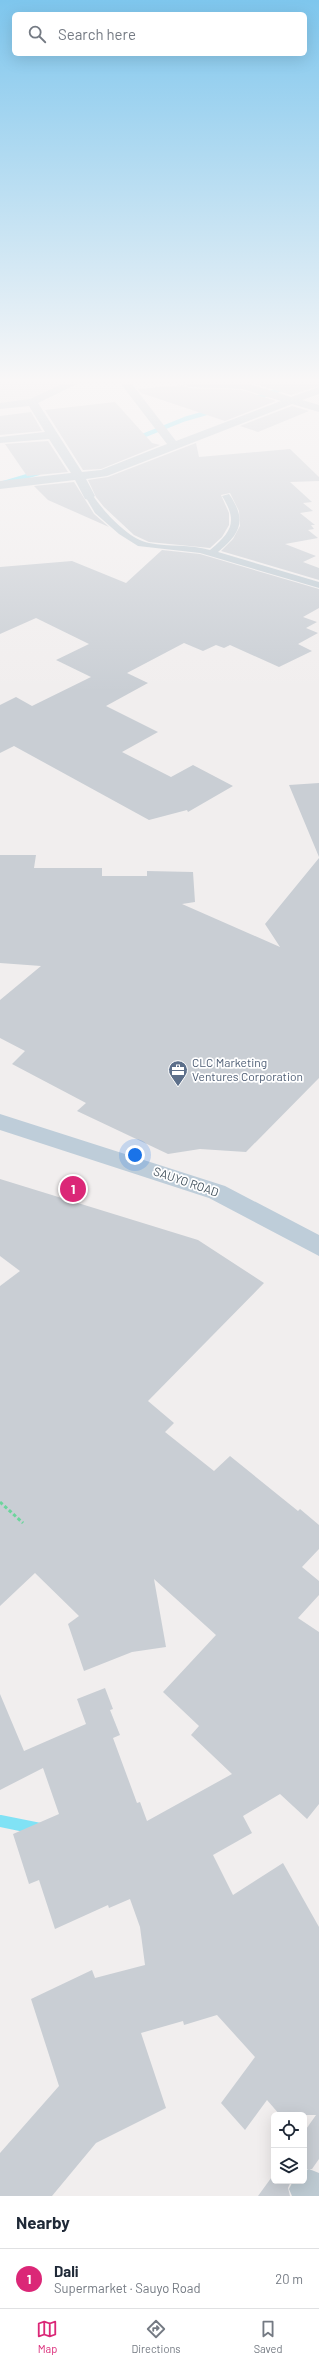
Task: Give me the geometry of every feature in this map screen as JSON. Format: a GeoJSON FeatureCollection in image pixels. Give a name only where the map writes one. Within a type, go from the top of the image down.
{"type":"FeatureCollection","features":[{"type":"Feature","properties":{"kind":"main road","name":"SAUYO ROAD"},"geometry":{"type":"LineString","coordinates":[[0,1122],[216,1192],[245,1205],[319,1246]]}},
{"type":"Feature","properties":{"kind":"street"},"geometry":{"type":"LineString","coordinates":[[84,486],[89,496]]}},
{"type":"Feature","properties":{"kind":"lane"},"geometry":{"type":"LineString","coordinates":[[89,496],[98,511],[131,539],[150,546],[190,548],[212,553],[319,585]]}},
{"type":"Feature","properties":{"kind":"lane"},"geometry":{"type":"LineString","coordinates":[[212,553],[231,536],[236,525],[237,518],[233,505],[226,496]]}},
{"type":"Feature","properties":{"kind":"path"},"geometry":{"type":"LineString","coordinates":[[0,1502],[23,1523]]}},
{"type":"Feature","properties":{"kind":"building"},"geometry":{"type":"Polygon","coordinates":[[[34,486],[77,486],[94,514],[109,527],[48,500],[34,486]]]}},
{"type":"Feature","properties":{"kind":"building"},"geometry":{"type":"Polygon","coordinates":[[[91,486],[295,486],[312,502],[303,503],[313,511],[300,513],[315,525],[311,525],[314,529],[308,530],[318,538],[285,544],[316,556],[303,562],[319,568],[319,580],[221,551],[233,539],[240,526],[239,511],[230,493],[221,495],[229,513],[229,525],[222,537],[210,548],[149,542],[134,535],[104,507],[96,497],[91,486]]]}},
{"type":"Feature","properties":{"kind":"building"},"geometry":{"type":"Polygon","coordinates":[[[162,550],[200,554],[319,589],[319,608],[303,617],[317,622],[306,628],[318,633],[298,644],[312,651],[279,667],[230,645],[224,648],[216,645],[203,651],[184,643],[127,673],[148,683],[106,706],[158,732],[122,752],[171,777],[193,765],[233,786],[188,812],[187,810],[149,820],[14,746],[0,753],[0,705],[16,697],[32,706],[91,677],[56,660],[89,644],[36,618],[0,634],[0,567],[72,561],[126,583],[162,550]]]}},
{"type":"Feature","properties":{"kind":"building"},"geometry":{"type":"Polygon","coordinates":[[[319,783],[319,857],[289,785],[319,783]]]}},
{"type":"Feature","properties":{"kind":"building"},"geometry":{"type":"Polygon","coordinates":[[[0,855],[36,855],[34,868],[102,868],[102,876],[147,876],[147,871],[193,872],[195,902],[182,904],[280,947],[265,924],[319,858],[319,1078],[246,1152],[200,1149],[168,1154],[77,1111],[86,1103],[12,1064],[25,1051],[0,1038],[0,1000],[41,966],[0,963],[0,855]]]}},
{"type":"Feature","properties":{"kind":"building"},"geometry":{"type":"Polygon","coordinates":[[[0,1179],[198,1240],[264,1283],[148,1401],[174,1423],[165,1432],[214,1471],[230,1456],[298,1511],[300,1509],[319,1525],[319,1549],[302,1567],[319,1581],[319,1595],[298,1618],[319,1632],[319,1804],[307,1819],[280,1794],[243,1816],[252,1833],[213,1855],[233,1895],[283,1863],[319,1927],[319,2159],[312,2169],[307,2169],[307,2128],[316,2115],[307,2115],[307,2112],[277,2112],[267,2100],[245,2130],[221,2103],[255,2057],[217,2015],[184,2025],[183,2021],[141,2033],[166,2108],[96,2143],[52,2196],[0,2196],[0,2153],[59,2086],[31,1999],[92,1970],[95,1978],[145,1965],[140,1927],[130,1899],[109,1908],[108,1905],[55,1929],[39,1880],[29,1884],[13,1834],[59,1814],[43,1768],[0,1790],[0,1694],[24,1751],[86,1724],[77,1699],[105,1688],[113,1709],[110,1710],[120,1735],[113,1738],[137,1803],[140,1802],[147,1821],[232,1774],[191,1735],[199,1726],[163,1692],[216,1635],[154,1579],[166,1647],[132,1652],[84,1671],[68,1624],[79,1616],[35,1573],[0,1606],[0,1286],[20,1271],[0,1256],[0,1179]]]}},
{"type":"Feature","properties":{"kind":"building"},"geometry":{"type":"Polygon","coordinates":[[[271,2178],[271,2184],[290,2184],[288,2188],[290,2196],[258,2196],[271,2178]]]}},
{"type":"Feature","properties":{"kind":"waterway"},"geometry":{"type":"LineString","coordinates":[[0,1821],[40,1829]]}},
{"type":"Feature","properties":{"kind":"place","name":"CLC Marketing Ventures Corporation"},"geometry":{"type":"Point","coordinates":[178,1087]}},
{"type":"Feature","properties":{"kind":"place","name":"Dali"},"geometry":{"type":"Point","coordinates":[73,1189]}}]}
